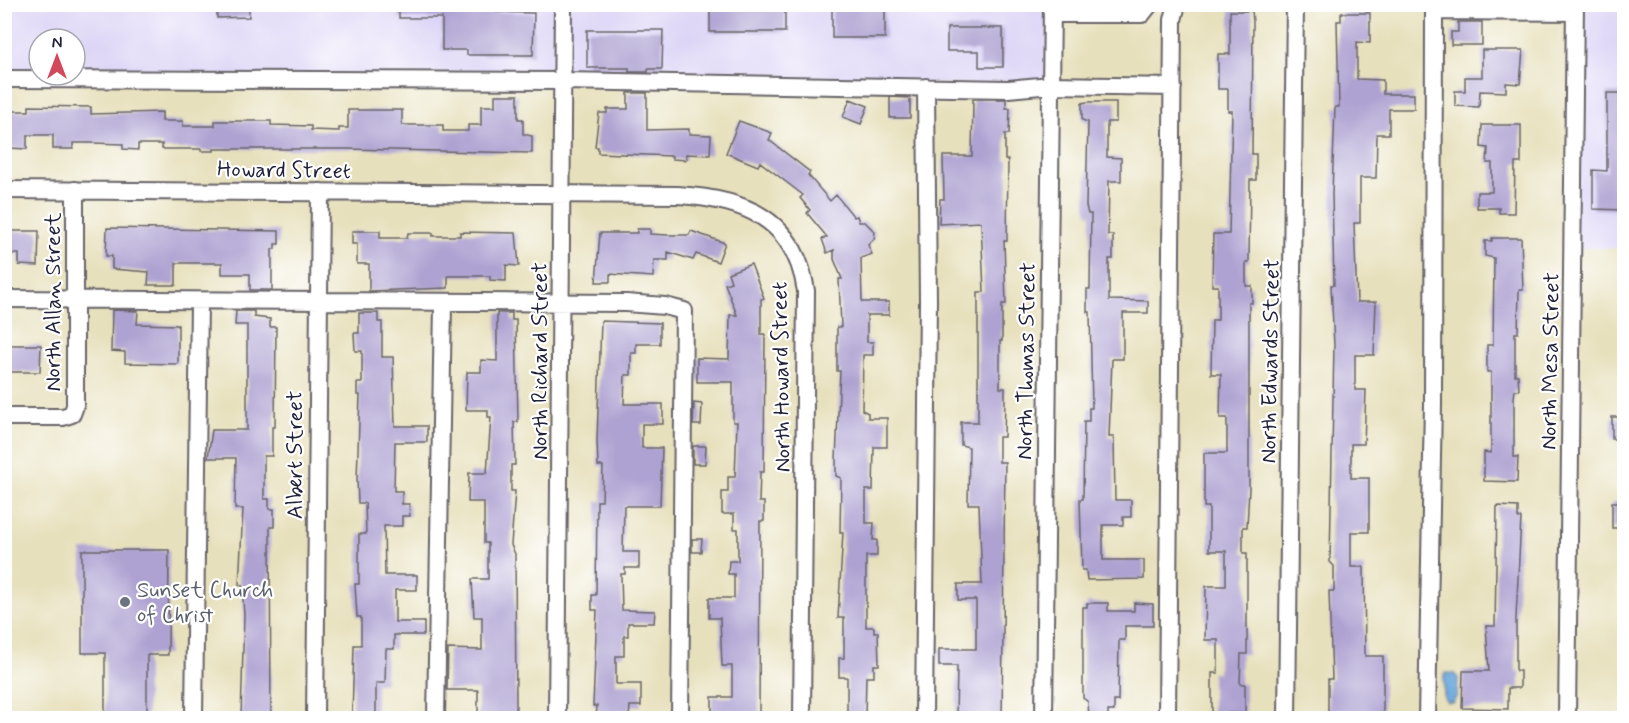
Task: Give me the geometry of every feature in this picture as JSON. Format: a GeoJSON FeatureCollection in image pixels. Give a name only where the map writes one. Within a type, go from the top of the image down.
{"type":"FeatureCollection","features":[{"type":"Feature","properties":{"kind":"street","name":"North Richard Street"},"geometry":{"type":"LineString","coordinates":[[557,718],[563,4]]}},
{"type":"Feature","properties":{"kind":"street"},"geometry":{"type":"LineString","coordinates":[[1052,9],[1142,14],[1150,4]]}},
{"type":"Feature","properties":{"kind":"street"},"geometry":{"type":"LineString","coordinates":[[1167,718],[1169,288],[1173,20],[1177,4]]}},
{"type":"Feature","properties":{"kind":"street","name":"North Edwards Street"},"geometry":{"type":"LineString","coordinates":[[1287,718],[1295,4]]}},
{"type":"Feature","properties":{"kind":"street"},"geometry":{"type":"LineString","coordinates":[[1427,718],[1433,392],[1434,14],[1439,11],[1575,8]]}},
{"type":"Feature","properties":{"kind":"street","name":"North Mesa Street"},"geometry":{"type":"LineString","coordinates":[[1568,718],[1575,8]]}},
{"type":"Feature","properties":{"kind":"street","name":"North Thomas Street"},"geometry":{"type":"LineString","coordinates":[[1044,718],[1052,9]]}},
{"type":"Feature","properties":{"kind":"street"},"geometry":{"type":"LineString","coordinates":[[4,79],[562,81],[1008,89],[1051,85],[1173,87]]}},
{"type":"Feature","properties":{"kind":"street"},"geometry":{"type":"LineString","coordinates":[[924,718],[928,313],[926,87]]}},
{"type":"Feature","properties":{"kind":"street","name":"Howard Street"},"geometry":{"type":"LineString","coordinates":[[4,190],[563,194]]}},
{"type":"Feature","properties":{"kind":"street","name":"North Allan Street"},"geometry":{"type":"LineString","coordinates":[[4,417],[63,417],[72,414],[75,406],[75,190]]}},
{"type":"Feature","properties":{"kind":"street","name":"Albert Street"},"geometry":{"type":"LineString","coordinates":[[315,718],[320,192]]}},
{"type":"Feature","properties":{"kind":"street","name":"North Howard Street"},"geometry":{"type":"LineString","coordinates":[[563,194],[678,195],[726,200],[766,218],[786,239],[798,260],[804,276],[806,310],[802,718]]}},
{"type":"Feature","properties":{"kind":"street"},"geometry":{"type":"LineString","coordinates":[[4,299],[636,304],[665,306],[684,311],[680,718]]}},
{"type":"Feature","properties":{"kind":"street"},"geometry":{"type":"LineString","coordinates":[[194,718],[199,302]]}},
{"type":"Feature","properties":{"kind":"street"},"geometry":{"type":"LineString","coordinates":[[436,718],[443,304]]}},
{"type":"Feature","properties":{"kind":"shaded area"},"geometry":{"type":"Polygon","coordinates":[[[5,5],[1052,5],[1051,85],[87,79],[87,27],[27,27],[27,79],[5,79],[5,5]]]}},
{"type":"Feature","properties":{"kind":"shaded area"},"geometry":{"type":"Polygon","coordinates":[[[1575,5],[1624,5],[1624,248],[1572,248],[1575,5]]]}},
{"type":"Feature","properties":{"kind":"water"},"geometry":{"type":"Polygon","coordinates":[[[1446,673],[1454,674],[1458,678],[1457,695],[1453,702],[1447,702],[1444,696],[1446,673]]]}},
{"type":"Feature","properties":{"kind":"building"},"geometry":{"type":"Polygon","coordinates":[[[217,4],[249,4],[249,17],[217,18],[217,4]]]}},
{"type":"Feature","properties":{"kind":"building"},"geometry":{"type":"Polygon","coordinates":[[[399,4],[496,4],[496,12],[534,13],[533,55],[467,55],[467,50],[442,50],[442,18],[399,18],[399,4]]]}},
{"type":"Feature","properties":{"kind":"building"},"geometry":{"type":"Polygon","coordinates":[[[710,4],[785,4],[785,32],[710,32],[710,4]]]}},
{"type":"Feature","properties":{"kind":"building"},"geometry":{"type":"Polygon","coordinates":[[[832,4],[885,4],[885,38],[832,38],[832,4]]]}},
{"type":"Feature","properties":{"kind":"building"},"geometry":{"type":"Polygon","coordinates":[[[1230,11],[1252,11],[1253,22],[1252,154],[1256,154],[1256,180],[1250,180],[1249,262],[1246,262],[1246,286],[1252,286],[1252,303],[1249,303],[1249,489],[1247,527],[1243,527],[1243,553],[1247,553],[1247,654],[1241,654],[1240,684],[1245,684],[1245,713],[1212,713],[1212,673],[1218,673],[1218,640],[1205,640],[1206,586],[1226,586],[1226,551],[1209,551],[1209,507],[1204,507],[1204,453],[1227,453],[1227,418],[1220,418],[1221,374],[1211,374],[1212,320],[1218,320],[1218,286],[1212,286],[1213,234],[1229,234],[1232,111],[1228,111],[1228,89],[1218,89],[1218,54],[1230,54],[1230,11]]]}},
{"type":"Feature","properties":{"kind":"building"},"geometry":{"type":"Polygon","coordinates":[[[1341,13],[1370,13],[1370,43],[1357,42],[1357,79],[1383,80],[1383,94],[1414,94],[1414,109],[1389,109],[1389,134],[1377,134],[1376,178],[1360,178],[1360,223],[1354,223],[1357,302],[1376,302],[1374,355],[1355,355],[1355,390],[1366,390],[1364,444],[1351,444],[1351,478],[1369,478],[1369,532],[1351,532],[1351,567],[1364,567],[1365,656],[1383,656],[1383,718],[1328,718],[1328,679],[1332,679],[1329,591],[1334,591],[1334,566],[1330,562],[1334,345],[1331,285],[1334,285],[1332,194],[1335,107],[1339,107],[1337,21],[1341,21],[1341,13]]]}},
{"type":"Feature","properties":{"kind":"building"},"geometry":{"type":"Polygon","coordinates":[[[1458,22],[1482,22],[1482,45],[1451,45],[1451,32],[1458,32],[1458,22]]]}},
{"type":"Feature","properties":{"kind":"building"},"geometry":{"type":"Polygon","coordinates":[[[947,28],[1003,28],[1003,67],[979,67],[979,51],[947,51],[947,28]]]}},
{"type":"Feature","properties":{"kind":"building"},"geometry":{"type":"Polygon","coordinates":[[[587,30],[663,30],[662,69],[629,72],[629,68],[587,68],[587,30]]]}},
{"type":"Feature","properties":{"kind":"building"},"geometry":{"type":"Polygon","coordinates":[[[1482,50],[1523,50],[1520,84],[1506,83],[1506,92],[1480,91],[1479,107],[1455,106],[1455,91],[1465,91],[1465,77],[1482,77],[1482,50]]]}},
{"type":"Feature","properties":{"kind":"building"},"geometry":{"type":"Polygon","coordinates":[[[628,93],[647,93],[647,130],[689,129],[689,134],[711,135],[710,155],[686,154],[686,160],[672,159],[672,156],[598,153],[598,147],[595,147],[599,113],[607,113],[607,109],[628,109],[628,93]]]}},
{"type":"Feature","properties":{"kind":"building"},"geometry":{"type":"Polygon","coordinates":[[[1607,93],[1624,93],[1624,210],[1593,209],[1593,170],[1607,171],[1607,93]]]}},
{"type":"Feature","properties":{"kind":"building"},"geometry":{"type":"Polygon","coordinates":[[[495,95],[518,95],[518,119],[523,119],[523,134],[532,136],[532,153],[346,149],[214,149],[214,151],[201,151],[201,149],[162,149],[162,144],[138,144],[138,150],[123,149],[123,144],[92,143],[73,143],[73,149],[53,149],[53,135],[27,135],[27,149],[9,148],[9,111],[29,111],[29,106],[91,107],[91,114],[162,112],[162,121],[183,121],[183,126],[215,126],[215,121],[271,121],[271,125],[311,126],[311,130],[339,131],[339,128],[348,128],[348,110],[402,110],[402,125],[443,125],[443,131],[468,131],[468,125],[481,125],[481,106],[495,106],[495,95]]]}},
{"type":"Feature","properties":{"kind":"building"},"geometry":{"type":"Polygon","coordinates":[[[890,97],[910,98],[910,118],[890,118],[890,97]]]}},
{"type":"Feature","properties":{"kind":"building"},"geometry":{"type":"Polygon","coordinates":[[[850,99],[868,106],[861,124],[843,117],[850,99]]]}},
{"type":"Feature","properties":{"kind":"building"},"geometry":{"type":"Polygon","coordinates":[[[973,99],[1006,99],[1006,108],[1010,108],[1009,134],[1005,134],[1005,160],[1008,160],[1007,241],[1004,241],[1006,304],[1002,304],[1002,341],[1000,341],[1000,388],[1005,388],[1004,437],[999,437],[999,462],[1005,462],[1002,718],[956,718],[957,666],[939,666],[939,649],[976,649],[976,600],[958,600],[958,584],[982,584],[979,504],[968,504],[969,447],[961,445],[961,422],[978,422],[978,292],[984,292],[981,222],[939,224],[940,199],[944,199],[943,156],[972,156],[973,99]]]}},
{"type":"Feature","properties":{"kind":"building"},"geometry":{"type":"Polygon","coordinates":[[[1116,102],[1116,122],[1107,122],[1107,157],[1121,158],[1121,181],[1109,181],[1108,235],[1113,235],[1113,259],[1109,259],[1109,300],[1148,301],[1148,313],[1123,313],[1123,359],[1112,359],[1109,437],[1114,437],[1115,500],[1131,500],[1131,517],[1123,517],[1123,525],[1103,525],[1103,560],[1144,560],[1144,579],[1087,580],[1086,570],[1082,570],[1080,499],[1083,499],[1084,421],[1089,421],[1089,408],[1092,408],[1090,312],[1087,312],[1087,289],[1090,289],[1091,214],[1088,214],[1086,206],[1088,122],[1082,120],[1082,103],[1116,102]]]}},
{"type":"Feature","properties":{"kind":"building"},"geometry":{"type":"Polygon","coordinates":[[[739,121],[772,133],[769,140],[810,172],[808,175],[830,201],[836,195],[854,217],[857,216],[859,222],[865,222],[875,232],[874,239],[868,245],[872,254],[861,258],[862,302],[889,302],[889,315],[867,315],[867,342],[873,342],[873,355],[863,355],[862,410],[868,413],[868,418],[887,418],[887,447],[874,447],[873,490],[866,490],[866,523],[874,523],[873,540],[877,540],[877,556],[866,556],[866,627],[874,627],[874,632],[878,632],[879,665],[874,665],[874,677],[866,677],[865,718],[847,718],[847,677],[839,677],[839,658],[844,658],[844,618],[838,618],[843,532],[840,532],[841,478],[836,476],[840,371],[837,371],[837,327],[841,327],[839,279],[842,279],[834,259],[834,250],[827,253],[822,239],[827,237],[807,213],[810,210],[800,198],[803,195],[760,162],[758,166],[726,153],[739,121]]]}},
{"type":"Feature","properties":{"kind":"building"},"geometry":{"type":"Polygon","coordinates":[[[1482,125],[1521,125],[1521,163],[1515,163],[1514,213],[1499,213],[1499,208],[1477,208],[1477,192],[1492,192],[1492,163],[1487,163],[1488,148],[1481,147],[1482,125]]]}},
{"type":"Feature","properties":{"kind":"building"},"geometry":{"type":"Polygon","coordinates":[[[107,228],[279,231],[279,244],[275,244],[275,249],[272,249],[272,290],[250,290],[250,274],[222,274],[222,263],[176,263],[176,285],[148,285],[149,272],[112,269],[112,256],[106,256],[107,228]]]}},
{"type":"Feature","properties":{"kind":"building"},"geometry":{"type":"Polygon","coordinates":[[[637,229],[650,229],[650,234],[668,235],[689,235],[691,231],[725,243],[718,262],[696,254],[693,260],[668,252],[668,260],[654,260],[653,277],[610,274],[610,282],[596,282],[600,233],[637,233],[637,229]]]}},
{"type":"Feature","properties":{"kind":"building"},"geometry":{"type":"Polygon","coordinates":[[[4,231],[39,231],[38,266],[19,265],[19,254],[4,254],[4,231]]]}},
{"type":"Feature","properties":{"kind":"building"},"geometry":{"type":"Polygon","coordinates":[[[352,231],[380,231],[380,238],[407,238],[408,233],[460,236],[460,232],[516,233],[519,266],[506,265],[506,281],[490,280],[490,276],[448,276],[448,288],[369,291],[369,264],[357,264],[357,244],[352,244],[352,231]]]}},
{"type":"Feature","properties":{"kind":"building"},"geometry":{"type":"Polygon","coordinates":[[[1492,238],[1521,238],[1523,290],[1519,290],[1518,333],[1515,333],[1515,375],[1518,375],[1519,390],[1515,390],[1514,398],[1514,457],[1518,457],[1517,482],[1484,481],[1484,452],[1491,453],[1491,372],[1487,372],[1487,345],[1493,345],[1494,258],[1485,256],[1485,241],[1492,241],[1492,238]]]}},
{"type":"Feature","properties":{"kind":"building"},"geometry":{"type":"Polygon","coordinates":[[[751,264],[764,298],[761,299],[761,334],[765,334],[764,472],[760,472],[759,502],[764,502],[764,521],[760,521],[759,718],[712,718],[712,697],[732,697],[732,666],[722,666],[720,618],[709,618],[709,598],[734,598],[734,574],[728,574],[729,561],[738,561],[738,529],[734,529],[734,514],[722,514],[722,492],[728,492],[728,477],[735,477],[737,422],[733,422],[733,382],[697,382],[697,358],[729,359],[730,315],[737,315],[725,284],[731,282],[728,273],[751,264]]]}},
{"type":"Feature","properties":{"kind":"building"},"geometry":{"type":"Polygon","coordinates":[[[112,310],[138,311],[137,324],[178,325],[178,364],[125,363],[125,352],[111,351],[112,310]]]}},
{"type":"Feature","properties":{"kind":"building"},"geometry":{"type":"Polygon","coordinates":[[[236,311],[254,311],[254,317],[270,319],[270,327],[276,327],[275,427],[272,427],[272,456],[264,456],[264,499],[269,499],[269,509],[274,509],[274,527],[270,527],[271,718],[241,718],[244,615],[242,585],[239,585],[243,509],[235,509],[236,458],[208,458],[212,430],[247,430],[247,325],[235,325],[236,311]]]}},
{"type":"Feature","properties":{"kind":"building"},"geometry":{"type":"Polygon","coordinates":[[[359,313],[378,313],[378,322],[382,322],[382,357],[393,357],[395,426],[427,426],[427,442],[395,442],[394,491],[402,491],[402,504],[409,504],[410,516],[402,516],[402,526],[384,526],[385,575],[417,575],[417,590],[395,590],[395,622],[424,622],[424,635],[394,635],[394,649],[386,649],[385,683],[376,683],[376,718],[352,718],[354,645],[361,645],[361,617],[357,617],[355,584],[359,584],[359,534],[366,534],[365,503],[358,503],[357,479],[360,395],[357,395],[357,383],[362,383],[362,351],[355,351],[354,333],[359,333],[359,313]]]}},
{"type":"Feature","properties":{"kind":"building"},"geometry":{"type":"Polygon","coordinates":[[[497,313],[512,313],[512,320],[516,320],[518,422],[514,422],[515,465],[511,465],[511,491],[515,491],[511,545],[515,554],[516,718],[478,718],[478,690],[447,690],[448,649],[482,650],[482,617],[474,617],[472,579],[488,579],[488,543],[484,543],[484,502],[468,502],[469,473],[487,473],[491,417],[488,417],[488,410],[466,410],[467,372],[481,372],[481,360],[497,361],[497,313]]]}},
{"type":"Feature","properties":{"kind":"building"},"geometry":{"type":"Polygon","coordinates":[[[601,321],[660,323],[660,344],[636,344],[636,353],[631,353],[631,375],[625,375],[624,404],[663,404],[663,424],[642,424],[642,448],[662,448],[660,506],[624,506],[623,552],[639,552],[639,568],[625,568],[625,574],[621,574],[622,610],[655,611],[654,623],[628,623],[628,636],[624,636],[624,656],[616,656],[616,684],[641,684],[641,706],[630,706],[629,718],[596,718],[597,706],[593,706],[597,610],[592,610],[592,595],[596,595],[597,501],[602,501],[603,466],[598,466],[597,441],[601,321]]]}},
{"type":"Feature","properties":{"kind":"building"},"geometry":{"type":"Polygon","coordinates":[[[4,345],[41,345],[40,372],[4,372],[4,345]]]}},
{"type":"Feature","properties":{"kind":"building"},"geometry":{"type":"Polygon","coordinates":[[[694,403],[702,404],[701,425],[693,425],[694,403]]]}},
{"type":"Feature","properties":{"kind":"building"},"geometry":{"type":"Polygon","coordinates":[[[1612,417],[1624,417],[1624,439],[1612,439],[1612,417]]]}},
{"type":"Feature","properties":{"kind":"building"},"geometry":{"type":"Polygon","coordinates":[[[693,446],[706,446],[705,464],[693,464],[693,446]]]}},
{"type":"Feature","properties":{"kind":"building"},"geometry":{"type":"Polygon","coordinates":[[[1612,502],[1624,502],[1624,528],[1612,528],[1612,502]]]}},
{"type":"Feature","properties":{"kind":"building"},"geometry":{"type":"Polygon","coordinates":[[[1497,506],[1518,507],[1518,518],[1521,518],[1516,618],[1516,671],[1520,671],[1520,688],[1508,688],[1508,709],[1462,708],[1463,671],[1489,671],[1486,626],[1495,626],[1497,506]]]}},
{"type":"Feature","properties":{"kind":"building"},"geometry":{"type":"Polygon","coordinates":[[[692,539],[702,539],[701,552],[692,552],[692,539]]]}},
{"type":"Feature","properties":{"kind":"building","name":"Sunset Church of Christ"},"geometry":{"type":"Polygon","coordinates":[[[82,550],[169,550],[168,655],[147,655],[147,718],[105,717],[105,653],[82,653],[82,550]]]}},
{"type":"Feature","properties":{"kind":"building"},"geometry":{"type":"Polygon","coordinates":[[[1087,603],[1108,603],[1108,611],[1134,611],[1134,603],[1153,604],[1153,626],[1125,626],[1125,640],[1119,640],[1118,701],[1114,701],[1114,711],[1108,711],[1108,718],[1089,718],[1088,702],[1083,698],[1083,607],[1087,607],[1087,603]]]}},
{"type":"Feature","properties":{"kind":"place","name":"Sunset Church of Christ"},"geometry":{"type":"Point","coordinates":[125,602]}}]}
